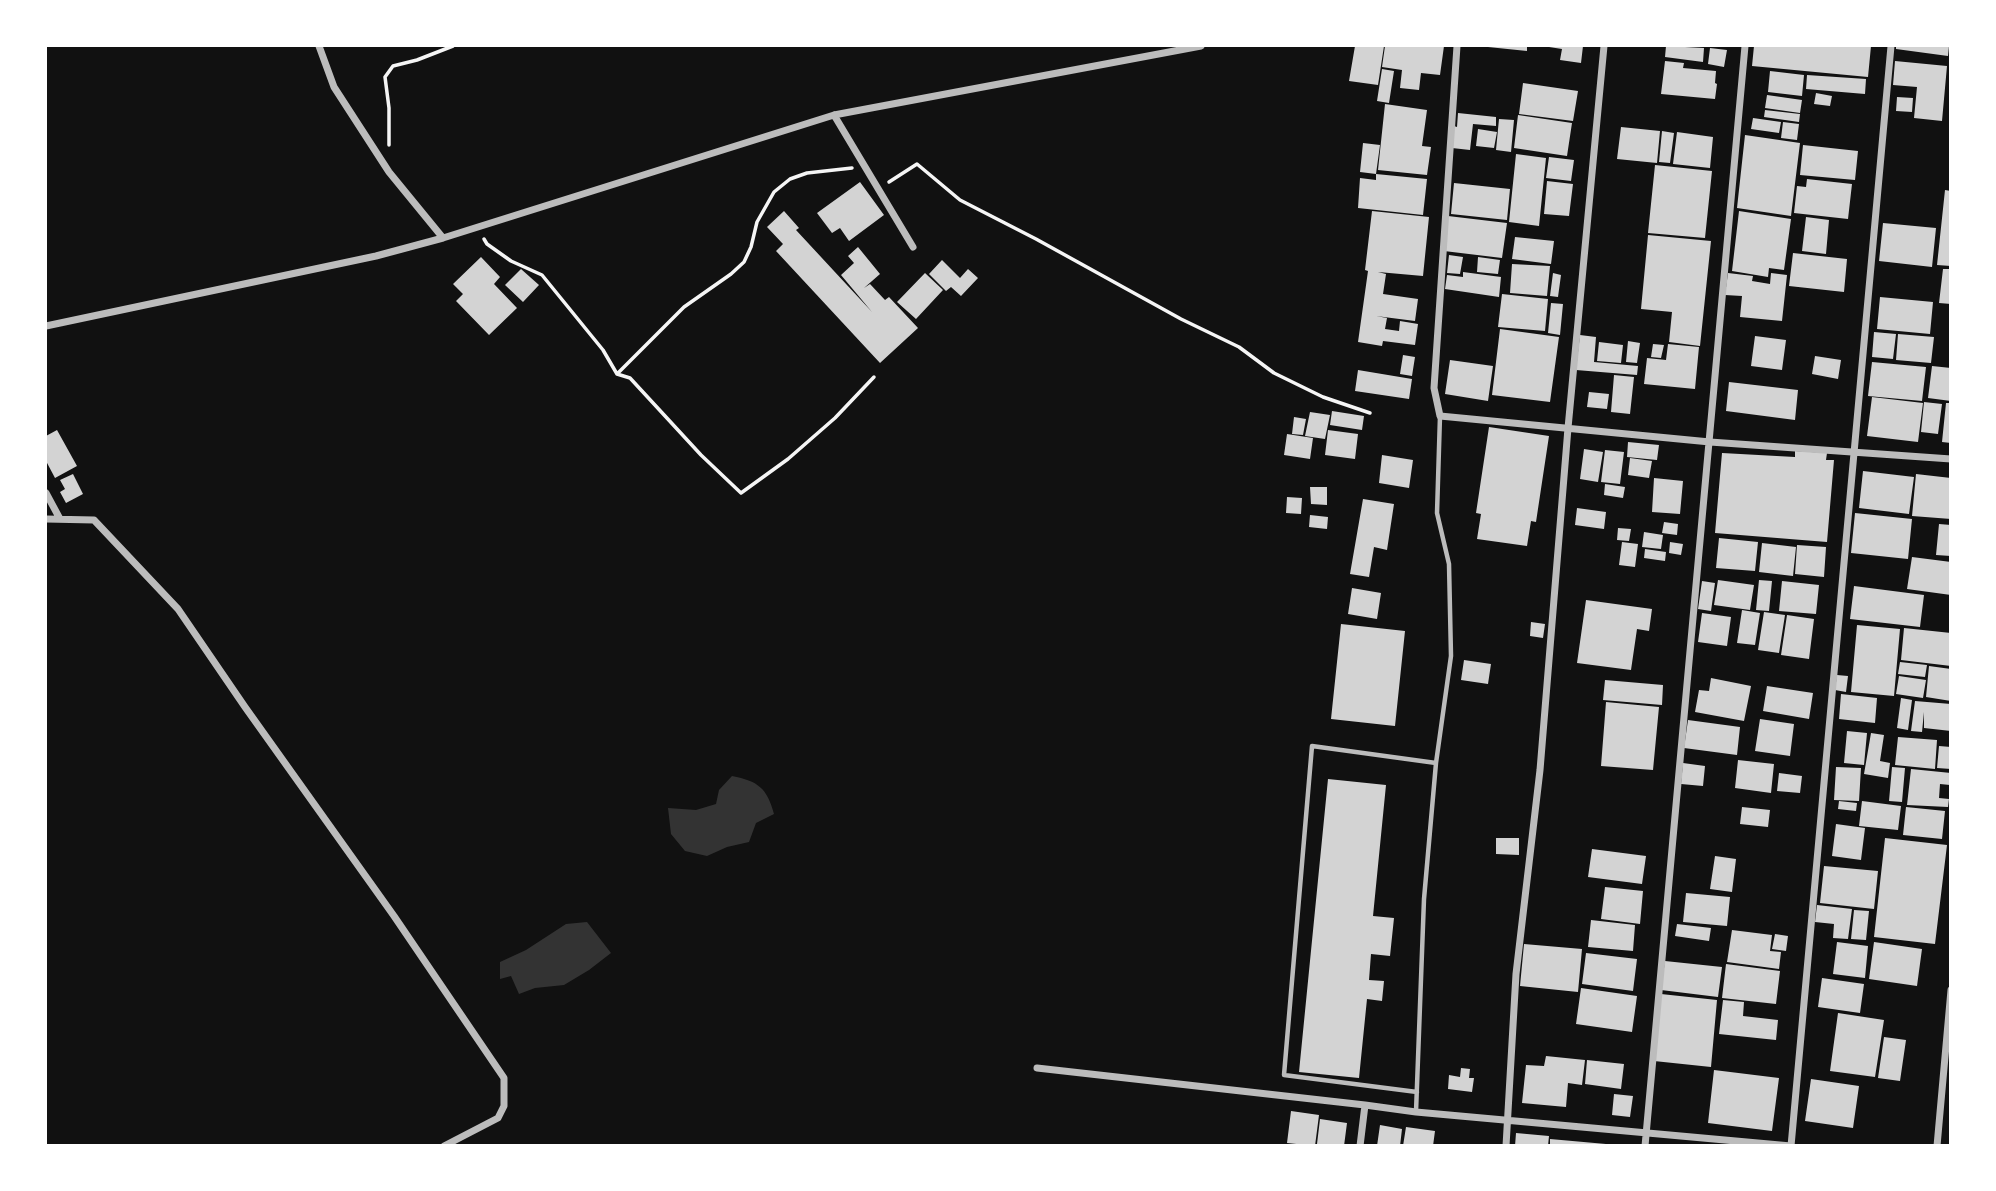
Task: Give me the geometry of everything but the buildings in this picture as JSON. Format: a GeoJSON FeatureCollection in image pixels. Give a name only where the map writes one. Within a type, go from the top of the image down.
{"type":"FeatureCollection","features":[{"type":"Feature","properties":{"kind":"street"},"geometry":{"type":"LineString","coordinates":[[319,46],[334,87],[388,172],[443,238]]}},
{"type":"Feature","properties":{"kind":"street"},"geometry":{"type":"LineString","coordinates":[[46,326],[376,256],[478,228],[834,115],[1201,46]]}},
{"type":"Feature","properties":{"kind":"street"},"geometry":{"type":"LineString","coordinates":[[1457,46],[1434,388],[1440,416],[1710,442],[1951,459]]}},
{"type":"Feature","properties":{"kind":"street"},"geometry":{"type":"LineString","coordinates":[[1506,1146],[1516,974],[1540,771],[1568,428],[1604,46]]}},
{"type":"Feature","properties":{"kind":"street"},"geometry":{"type":"LineString","coordinates":[[1645,1146],[1745,46]]}},
{"type":"Feature","properties":{"kind":"street"},"geometry":{"type":"LineString","coordinates":[[1037,1068],[1416,1112],[1791,1146],[1891,46]]}},
{"type":"Feature","properties":{"kind":"street"},"geometry":{"type":"LineString","coordinates":[[834,115],[913,247]]}},
{"type":"Feature","properties":{"kind":"street"},"geometry":{"type":"LineString","coordinates":[[46,493],[60,519]]}},
{"type":"Feature","properties":{"kind":"street"},"geometry":{"type":"LineString","coordinates":[[46,519],[94,520],[178,609],[394,916],[504,1078],[504,1106],[498,1118],[444,1146]]}},
{"type":"Feature","properties":{"kind":"street"},"geometry":{"type":"LineString","coordinates":[[1937,1146],[1951,989]]}},
{"type":"Feature","properties":{"kind":"street"},"geometry":{"type":"LineString","coordinates":[[1360,1146],[1365,1105]]}},
{"type":"Feature","properties":{"kind":"lane"},"geometry":{"type":"LineString","coordinates":[[1416,1112],[1423,899],[1436,763],[1451,656],[1449,564],[1437,513],[1440,416]]}},
{"type":"Feature","properties":{"kind":"lane"},"geometry":{"type":"LineString","coordinates":[[1417,1092],[1284,1075],[1312,746],[1436,763]]}},
{"type":"Feature","properties":{"kind":"path"},"geometry":{"type":"LineString","coordinates":[[389,146],[389,108],[385,77],[393,66],[417,61],[453,46]]}},
{"type":"Feature","properties":{"kind":"path"},"geometry":{"type":"LineString","coordinates":[[878,189],[917,164],[960,200],[1181,319],[1239,347],[1274,373],[1323,397],[1370,413]]}},
{"type":"Feature","properties":{"kind":"path"},"geometry":{"type":"LineString","coordinates":[[617,374],[684,307],[744,262],[757,222],[774,192],[790,179],[807,173],[866,168]]}},
{"type":"Feature","properties":{"kind":"path"},"geometry":{"type":"LineString","coordinates":[[478,228],[487,244],[511,261],[542,275],[603,350],[617,374],[631,378],[701,455],[741,493],[788,459],[835,418],[874,377]]}},
{"type":"Feature","properties":{"kind":"shaded area"},"geometry":{"type":"Polygon","coordinates":[[[732,776],[749,780],[760,787],[774,814],[756,823],[749,842],[727,847],[707,856],[685,851],[671,834],[668,808],[696,810],[716,804],[719,790],[732,776]]]}},
{"type":"Feature","properties":{"kind":"shaded area"},"geometry":{"type":"Polygon","coordinates":[[[587,922],[611,953],[589,970],[564,985],[535,988],[519,994],[511,976],[500,979],[500,962],[526,950],[566,924],[587,922]]]}}]}
